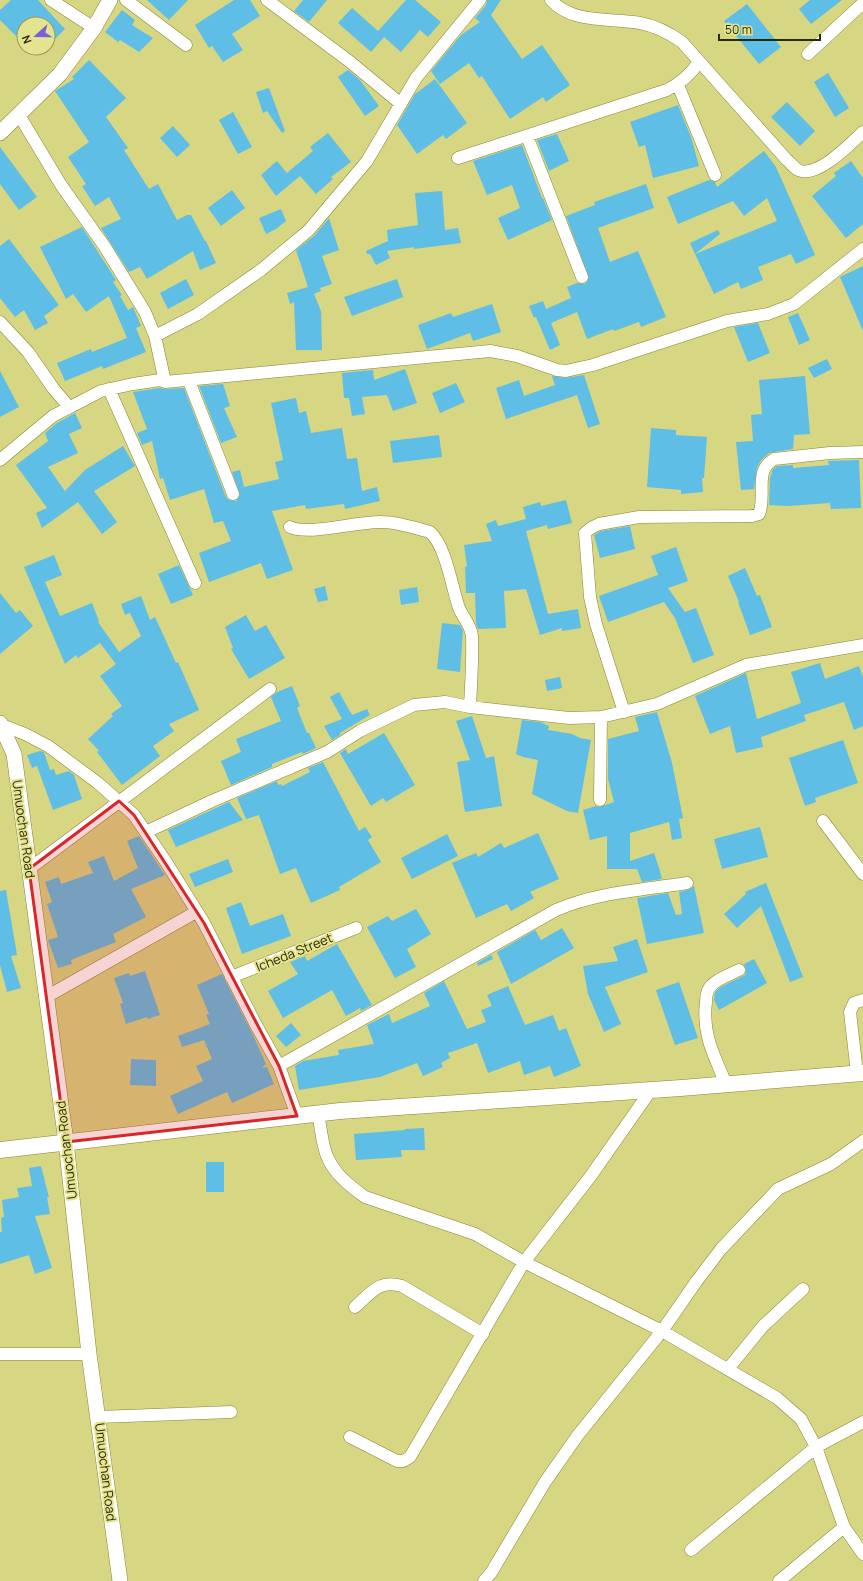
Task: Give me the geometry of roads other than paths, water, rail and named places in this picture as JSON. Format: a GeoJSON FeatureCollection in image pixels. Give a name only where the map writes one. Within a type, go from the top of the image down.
{"type":"FeatureCollection","features":[{"type":"Feature","properties":{"kind":"main road"},"geometry":{"type":"LineString","coordinates":[[0,1150],[340,1111],[651,1090],[860,1073]]}},
{"type":"Feature","properties":{"kind":"street"},"geometry":{"type":"LineString","coordinates":[[51,0],[94,28]]}},
{"type":"Feature","properties":{"kind":"street"},"geometry":{"type":"LineString","coordinates":[[0,133],[60,74],[94,28],[110,0]]}},
{"type":"Feature","properties":{"kind":"street"},"geometry":{"type":"LineString","coordinates":[[126,0],[186,45]]}},
{"type":"Feature","properties":{"kind":"street"},"geometry":{"type":"LineString","coordinates":[[267,0],[349,61],[401,104]]}},
{"type":"Feature","properties":{"kind":"street"},"geometry":{"type":"LineString","coordinates":[[155,336],[204,309],[261,270],[309,230],[367,161],[416,78],[480,0]]}},
{"type":"Feature","properties":{"kind":"street"},"geometry":{"type":"LineString","coordinates":[[551,0],[567,12],[579,16],[640,23],[664,30],[682,42],[786,159],[798,170],[808,171],[820,168],[863,132]]}},
{"type":"Feature","properties":{"kind":"street"},"geometry":{"type":"LineString","coordinates":[[808,54],[863,3]]}},
{"type":"Feature","properties":{"kind":"street"},"geometry":{"type":"LineString","coordinates":[[458,158],[667,90],[678,85],[688,77],[699,62]]}},
{"type":"Feature","properties":{"kind":"street"},"geometry":{"type":"LineString","coordinates":[[678,85],[715,175]]}},
{"type":"Feature","properties":{"kind":"street"},"geometry":{"type":"LineString","coordinates":[[19,115],[61,185],[105,247],[145,312],[155,336],[165,382]]}},
{"type":"Feature","properties":{"kind":"street"},"geometry":{"type":"LineString","coordinates":[[527,136],[582,277]]}},
{"type":"Feature","properties":{"kind":"street"},"geometry":{"type":"LineString","coordinates":[[0,460],[54,416],[101,391],[160,380],[165,382],[189,380],[490,351],[517,356],[557,370],[566,370],[594,365],[727,321],[768,314],[794,304],[863,249]]}},
{"type":"Feature","properties":{"kind":"street"},"geometry":{"type":"LineString","coordinates":[[0,322],[28,352],[53,388],[69,407]]}},
{"type":"Feature","properties":{"kind":"street"},"geometry":{"type":"LineString","coordinates":[[189,380],[233,494]]}},
{"type":"Feature","properties":{"kind":"street"},"geometry":{"type":"LineString","coordinates":[[109,389],[195,583]]}},
{"type":"Feature","properties":{"kind":"street"},"geometry":{"type":"LineString","coordinates":[[624,712],[596,624],[590,597],[585,534],[588,530],[599,524],[639,517],[752,516],[760,514],[762,508],[762,476],[767,463],[774,459],[830,452],[863,452]]}},
{"type":"Feature","properties":{"kind":"street"},"geometry":{"type":"LineString","coordinates":[[290,527],[296,530],[308,530],[382,522],[430,532],[435,536],[440,547],[460,610],[472,635],[470,707]]}},
{"type":"Feature","properties":{"kind":"street"},"geometry":{"type":"LineString","coordinates":[[146,832],[212,801],[327,752],[360,731],[414,705],[445,702],[470,707],[569,718],[601,717],[657,704],[746,665],[863,645]]}},
{"type":"Feature","properties":{"kind":"street"},"geometry":{"type":"LineString","coordinates":[[29,869],[270,688]]}},
{"type":"Feature","properties":{"kind":"street"},"geometry":{"type":"LineString","coordinates":[[600,800],[601,717]]}},
{"type":"Feature","properties":{"kind":"street"},"geometry":{"type":"LineString","coordinates":[[1,724],[48,746],[98,783],[134,815],[204,923],[279,1066],[296,1116]]}},
{"type":"Feature","properties":{"kind":"street","name":"Umuochan Road"},"geometry":{"type":"LineString","coordinates":[[1,724],[14,754],[66,1142],[89,1354],[99,1417],[120,1581]]}},
{"type":"Feature","properties":{"kind":"street"},"geometry":{"type":"LineString","coordinates":[[823,822],[863,874]]}},
{"type":"Feature","properties":{"kind":"street"},"geometry":{"type":"LineString","coordinates":[[279,1066],[556,910],[575,902],[594,897],[687,883]]}},
{"type":"Feature","properties":{"kind":"street"},"geometry":{"type":"LineString","coordinates":[[46,997],[196,912]]}},
{"type":"Feature","properties":{"kind":"street","name":"Icheda Street"},"geometry":{"type":"LineString","coordinates":[[231,977],[356,928]]}},
{"type":"Feature","properties":{"kind":"street"},"geometry":{"type":"LineString","coordinates":[[726,1084],[706,1034],[704,1020],[705,1008],[707,994],[712,985],[739,970]]}},
{"type":"Feature","properties":{"kind":"street"},"geometry":{"type":"LineString","coordinates":[[860,1073],[850,1012],[854,1003],[863,1000]]}},
{"type":"Feature","properties":{"kind":"street"},"geometry":{"type":"LineString","coordinates":[[350,1437],[397,1461],[403,1461],[410,1457],[524,1262],[590,1177],[651,1090]]}},
{"type":"Feature","properties":{"kind":"street"},"geometry":{"type":"LineString","coordinates":[[318,1114],[327,1156],[339,1176],[360,1194],[390,1206],[425,1216],[475,1234],[524,1262],[662,1331],[777,1398],[801,1419],[816,1447],[844,1527],[863,1554]]}},
{"type":"Feature","properties":{"kind":"street"},"geometry":{"type":"LineString","coordinates":[[484,1581],[491,1572],[545,1482],[578,1435],[662,1331],[696,1282],[721,1250],[778,1189],[831,1164],[863,1141]]}},
{"type":"Feature","properties":{"kind":"street"},"geometry":{"type":"LineString","coordinates":[[355,1307],[377,1288],[385,1284],[393,1283],[402,1286],[482,1334]]}},
{"type":"Feature","properties":{"kind":"street"},"geometry":{"type":"LineString","coordinates":[[728,1369],[762,1326],[803,1289]]}},
{"type":"Feature","properties":{"kind":"street"},"geometry":{"type":"LineString","coordinates":[[0,1354],[89,1354]]}},
{"type":"Feature","properties":{"kind":"street"},"geometry":{"type":"LineString","coordinates":[[99,1417],[230,1412]]}},
{"type":"Feature","properties":{"kind":"street"},"geometry":{"type":"LineString","coordinates":[[691,1550],[816,1447],[863,1422]]}},
{"type":"Feature","properties":{"kind":"street"},"geometry":{"type":"LineString","coordinates":[[779,1581],[844,1527]]}}]}
